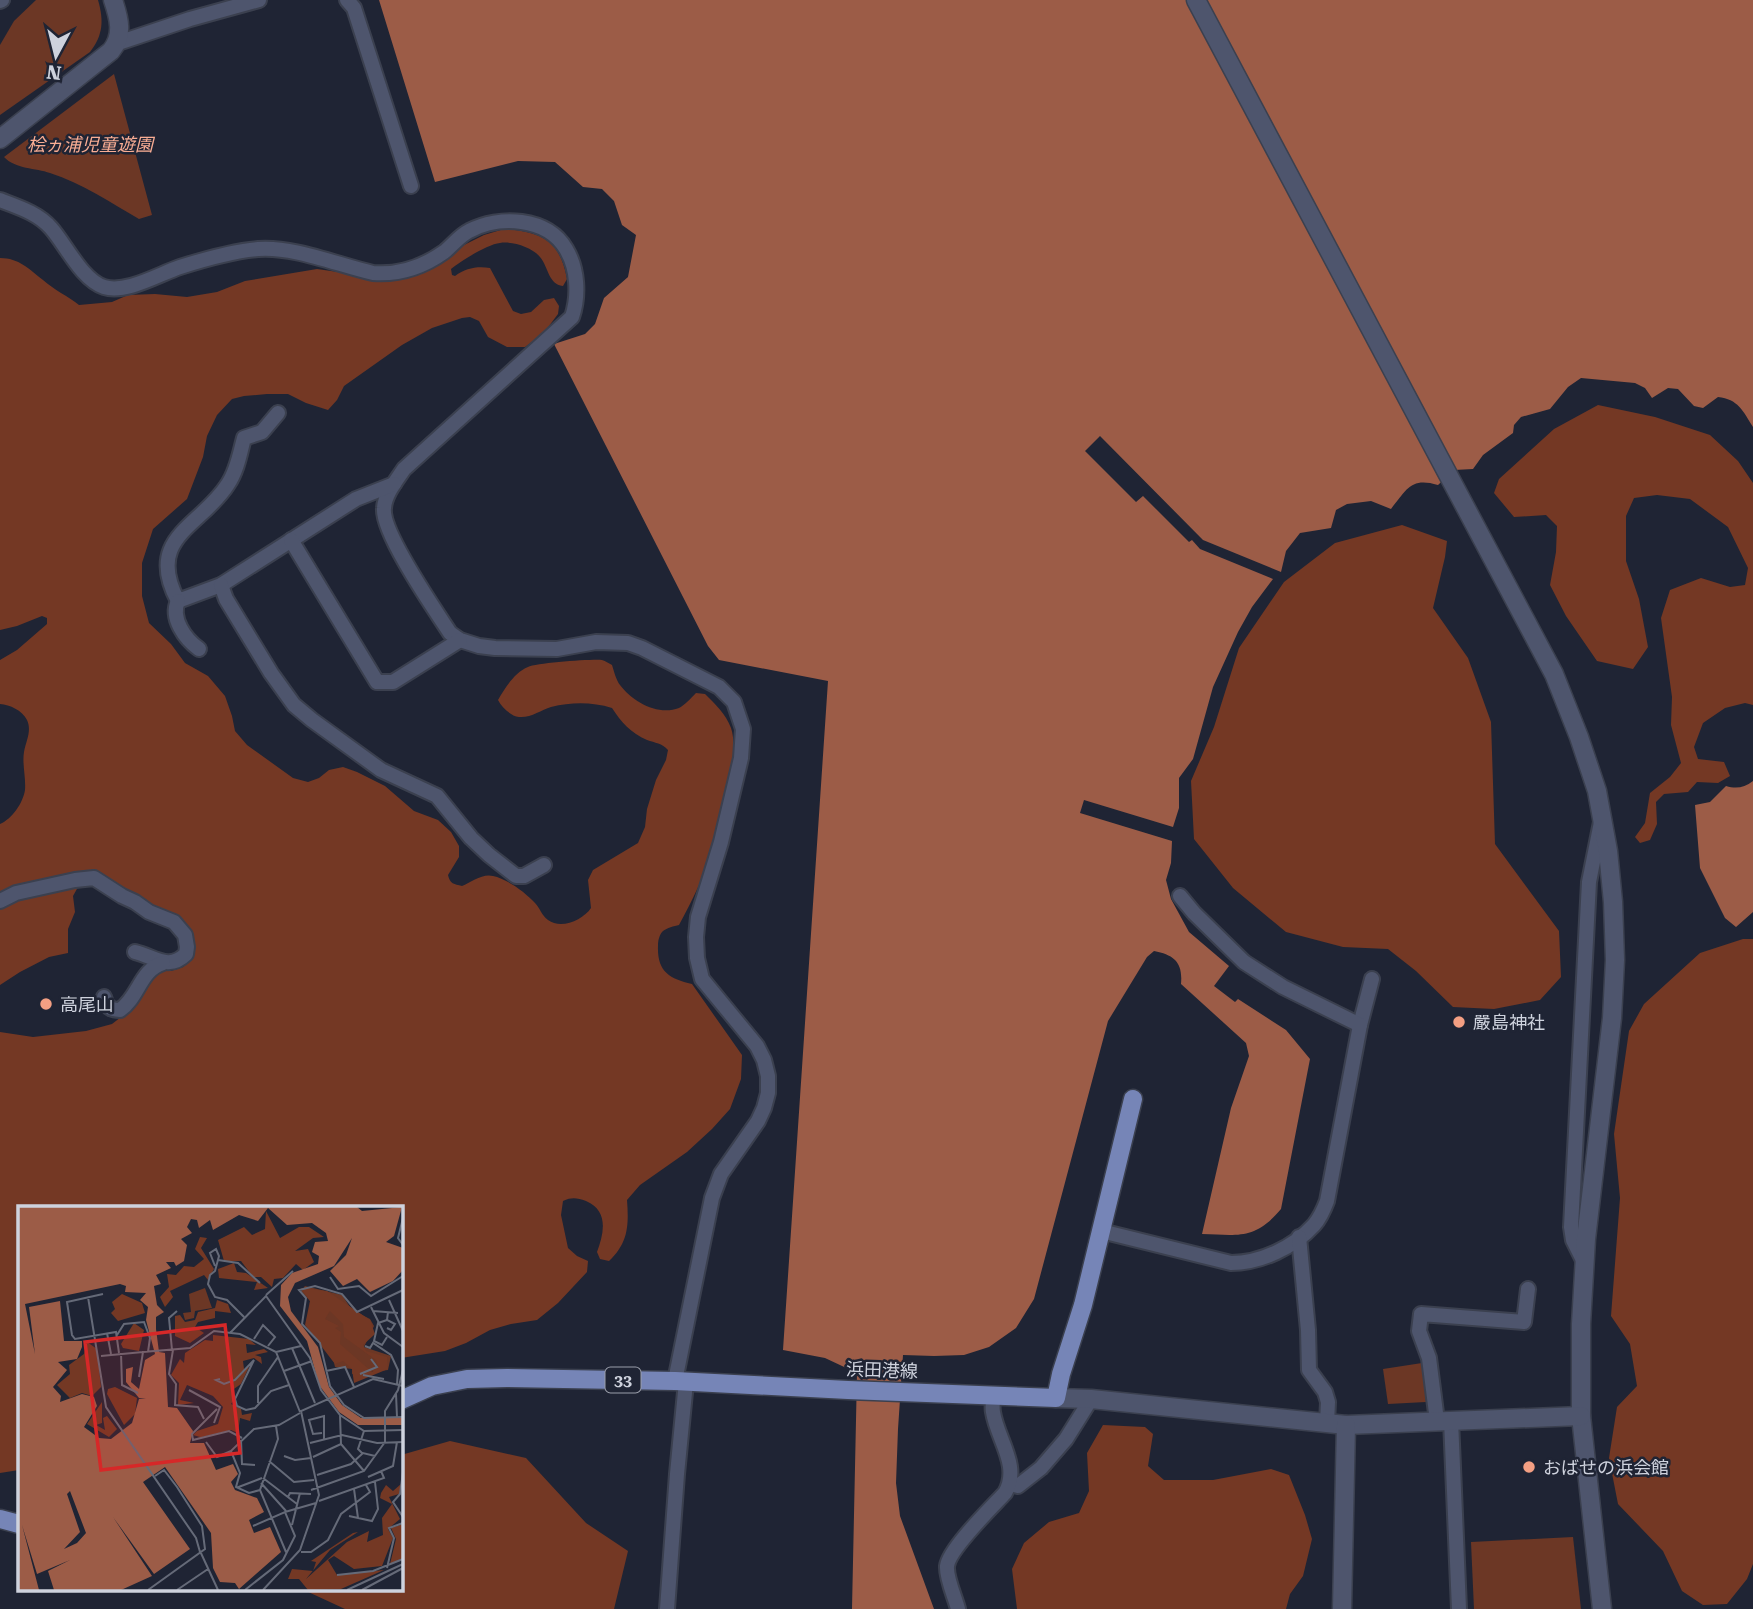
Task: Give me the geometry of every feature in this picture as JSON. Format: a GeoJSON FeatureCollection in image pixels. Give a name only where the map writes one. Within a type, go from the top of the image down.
{"type":"FeatureCollection","features":[{"type":"Feature","properties":{"kind":"main road"},"geometry":{"type":"LineString","coordinates":[[1056,1398],[1083,1304],[1132,1099]]}},
{"type":"Feature","properties":{"kind":"main road","name":"浜田港線"},"geometry":{"type":"LineString","coordinates":[[402,1400],[432,1386],[467,1379],[519,1378],[681,1381],[1056,1398]]}},
{"type":"Feature","properties":{"kind":"main road"},"geometry":{"type":"LineString","coordinates":[[0,1519],[18,1524]]}},
{"type":"Feature","properties":{"kind":"street"},"geometry":{"type":"LineString","coordinates":[[113,0],[120,31],[118,43]]}},
{"type":"Feature","properties":{"kind":"street"},"geometry":{"type":"LineString","coordinates":[[0,139],[90,69],[118,43],[259,0]]}},
{"type":"Feature","properties":{"kind":"street"},"geometry":{"type":"LineString","coordinates":[[347,0],[354,8],[411,186]]}},
{"type":"Feature","properties":{"kind":"street"},"geometry":{"type":"LineString","coordinates":[[1196,0],[1554,674],[1591,771],[1608,851],[1614,902],[1615,960],[1612,1018],[1586,1239],[1581,1324],[1581,1416],[1602,1609]]}},
{"type":"Feature","properties":{"kind":"street"},"geometry":{"type":"LineString","coordinates":[[0,201],[20,208],[50,226],[87,275],[103,287],[133,285],[178,268],[230,253],[261,248],[301,254],[373,273],[397,272],[424,264],[467,232],[495,222],[511,221],[538,226],[561,240],[570,254],[577,297],[572,317],[404,469],[386,498],[384,521],[450,634],[460,640],[495,648],[557,649],[596,642],[635,645],[719,687],[734,702],[743,729],[741,758],[721,842],[698,918],[697,958],[702,979],[757,1046],[768,1076],[768,1093],[758,1121],[721,1174],[712,1198],[681,1381],[667,1609]]}},
{"type":"Feature","properties":{"kind":"street"},"geometry":{"type":"LineString","coordinates":[[178,601],[170,582],[168,567],[173,544],[179,534],[208,509],[229,484],[244,438],[262,432],[278,413]]}},
{"type":"Feature","properties":{"kind":"street"},"geometry":{"type":"LineString","coordinates":[[199,649],[185,637],[178,622],[175,607],[178,601],[220,585],[356,499],[394,484]]}},
{"type":"Feature","properties":{"kind":"street"},"geometry":{"type":"LineString","coordinates":[[291,541],[377,682],[393,682],[460,640]]}},
{"type":"Feature","properties":{"kind":"street"},"geometry":{"type":"LineString","coordinates":[[220,585],[271,673],[294,705],[381,770],[437,796],[471,838],[516,876],[524,876],[544,865]]}},
{"type":"Feature","properties":{"kind":"street"},"geometry":{"type":"LineString","coordinates":[[1585,1264],[1573,1240],[1571,1227],[1589,882],[1602,817]]}},
{"type":"Feature","properties":{"kind":"street"},"geometry":{"type":"LineString","coordinates":[[0,901],[16,893],[94,878],[149,912],[174,922],[185,935],[187,954],[174,962],[155,965],[120,1010],[112,1010],[107,1006],[104,997]]}},
{"type":"Feature","properties":{"kind":"street"},"geometry":{"type":"LineString","coordinates":[[1180,896],[1244,962],[1283,987],[1360,1025]]}},
{"type":"Feature","properties":{"kind":"street"},"geometry":{"type":"LineString","coordinates":[[135,952],[163,962]]}},
{"type":"Feature","properties":{"kind":"street"},"geometry":{"type":"LineString","coordinates":[[1101,1231],[1231,1263],[1244,1263],[1268,1256],[1315,1224],[1327,1201],[1360,1025],[1372,979]]}},
{"type":"Feature","properties":{"kind":"street"},"geometry":{"type":"LineString","coordinates":[[1299,1237],[1309,1370],[1325,1392],[1328,1402],[1327,1423]]}},
{"type":"Feature","properties":{"kind":"street"},"geometry":{"type":"LineString","coordinates":[[1459,1609],[1444,1420],[1429,1358],[1419,1331],[1422,1314],[1524,1322],[1528,1289]]}},
{"type":"Feature","properties":{"kind":"street"},"geometry":{"type":"LineString","coordinates":[[958,1609],[946,1569],[948,1560],[956,1547],[1010,1485],[1012,1472],[993,1412],[994,1395]]}},
{"type":"Feature","properties":{"kind":"street"},"geometry":{"type":"LineString","coordinates":[[1056,1398],[1091,1399],[1346,1425],[1581,1416]]}},
{"type":"Feature","properties":{"kind":"street"},"geometry":{"type":"LineString","coordinates":[[1010,1485],[1018,1486],[1041,1468],[1066,1439],[1091,1399]]}},
{"type":"Feature","properties":{"kind":"street"},"geometry":{"type":"LineString","coordinates":[[1342,1609],[1346,1425]]}},
{"type":"Feature","properties":{"kind":"green space","name":"桧ヵ浦児童遊園"},"geometry":{"type":"Polygon","coordinates":[[[36,0],[98,0],[102,21],[100,34],[90,52],[0,115],[0,45],[14,21],[36,0]]]}},
{"type":"Feature","properties":{"kind":"green space","name":"桧ヵ浦児童遊園"},"geometry":{"type":"Polygon","coordinates":[[[114,74],[152,215],[139,219],[73,182],[20,166],[4,157],[114,74]]]}},
{"type":"Feature","properties":{"kind":"green space"},"geometry":{"type":"Polygon","coordinates":[[[1422,1363],[1426,1402],[1388,1404],[1383,1369],[1422,1363]]]}},
{"type":"Feature","properties":{"kind":"green space"},"geometry":{"type":"Polygon","coordinates":[[[1573,1537],[1581,1609],[1474,1609],[1471,1542],[1573,1537]]]}},
{"type":"Feature","properties":{"kind":"shaded area"},"geometry":{"type":"Polygon","coordinates":[[[379,0],[1753,0],[1753,427],[1739,407],[1725,398],[1718,397],[1703,408],[1694,406],[1678,389],[1668,388],[1652,398],[1645,388],[1635,383],[1581,378],[1568,387],[1550,409],[1521,417],[1514,425],[1513,433],[1483,455],[1473,469],[1454,470],[1438,485],[1422,483],[1410,486],[1391,509],[1371,501],[1347,504],[1336,510],[1331,528],[1300,533],[1286,551],[1281,572],[1203,540],[1100,436],[1085,451],[1136,502],[1143,496],[1189,542],[1192,540],[1200,549],[1273,579],[1238,632],[1213,687],[1193,759],[1179,778],[1179,808],[1173,827],[1084,800],[1080,813],[1172,841],[1171,863],[1166,880],[1171,899],[1189,932],[1229,966],[1214,986],[1235,1002],[1238,999],[1286,1030],[1310,1059],[1281,1209],[1254,1231],[1236,1235],[1202,1234],[1231,1108],[1249,1056],[1246,1043],[1181,984],[1179,965],[1172,957],[1154,951],[1147,957],[1108,1021],[1034,1299],[1016,1328],[989,1347],[964,1355],[903,1355],[896,1483],[900,1516],[934,1609],[852,1609],[857,1373],[825,1358],[783,1350],[828,681],[719,660],[708,646],[554,344],[585,334],[595,324],[604,298],[628,277],[636,235],[622,225],[614,201],[602,189],[583,187],[555,162],[518,161],[435,182],[379,0]]]}},
{"type":"Feature","properties":{"kind":"shaded area"},"geometry":{"type":"Polygon","coordinates":[[[504,229],[528,232],[546,240],[559,255],[567,279],[563,286],[554,282],[536,253],[510,243],[495,244],[451,269],[452,275],[455,276],[472,268],[490,268],[513,311],[521,314],[531,312],[544,300],[554,298],[559,306],[558,314],[543,334],[525,347],[507,347],[488,337],[479,321],[470,317],[462,318],[432,328],[402,345],[344,386],[328,410],[288,394],[232,399],[217,415],[207,436],[203,457],[187,499],[153,529],[142,563],[142,596],[149,623],[171,644],[185,663],[208,676],[225,696],[235,731],[247,745],[293,778],[308,782],[329,770],[343,767],[385,786],[414,811],[438,820],[451,832],[459,846],[459,857],[448,875],[451,882],[462,886],[489,875],[498,878],[521,890],[546,918],[559,924],[577,920],[591,908],[588,880],[593,870],[638,843],[645,827],[647,809],[656,780],[668,750],[641,737],[623,722],[612,708],[604,706],[567,704],[528,716],[513,715],[498,700],[504,690],[515,676],[528,667],[603,660],[612,665],[617,681],[625,691],[639,702],[655,709],[679,708],[696,693],[705,694],[723,714],[732,732],[729,787],[714,848],[698,887],[679,925],[666,929],[661,934],[658,955],[666,973],[692,984],[742,1055],[741,1079],[730,1109],[687,1152],[640,1185],[627,1200],[628,1218],[624,1241],[609,1261],[600,1259],[597,1252],[603,1230],[598,1211],[593,1205],[580,1199],[563,1201],[561,1215],[568,1248],[588,1261],[587,1272],[558,1303],[537,1320],[490,1330],[445,1351],[402,1358],[402,1206],[18,1206],[18,1470],[0,1473],[0,1032],[33,1037],[86,1031],[112,1024],[125,1014],[157,970],[171,971],[183,967],[190,960],[193,947],[191,936],[181,919],[153,910],[94,884],[78,887],[73,896],[75,912],[68,929],[68,953],[49,957],[0,985],[0,824],[13,814],[24,795],[24,757],[29,728],[22,713],[0,704],[0,660],[17,650],[47,624],[47,618],[42,616],[0,630],[0,258],[23,265],[79,305],[112,302],[128,295],[187,297],[217,292],[245,281],[317,269],[352,274],[440,262],[484,235],[504,229]]]}},
{"type":"Feature","properties":{"kind":"shaded area"},"geometry":{"type":"Polygon","coordinates":[[[1598,405],[1655,417],[1710,435],[1738,461],[1753,483],[1753,705],[1745,703],[1725,708],[1703,723],[1694,747],[1698,759],[1724,762],[1730,776],[1718,783],[1697,782],[1688,792],[1664,794],[1656,802],[1657,824],[1650,840],[1640,843],[1635,837],[1645,823],[1650,793],[1670,777],[1681,763],[1671,725],[1672,697],[1661,618],[1670,590],[1701,578],[1730,587],[1745,585],[1748,568],[1728,527],[1690,499],[1657,495],[1634,498],[1626,516],[1626,561],[1639,599],[1648,647],[1633,669],[1597,661],[1566,616],[1550,585],[1557,526],[1546,515],[1514,517],[1494,493],[1499,479],[1554,429],[1598,405]]]}},
{"type":"Feature","properties":{"kind":"shaded area"},"geometry":{"type":"Polygon","coordinates":[[[1402,525],[1447,541],[1433,608],[1468,658],[1491,722],[1495,844],[1559,931],[1561,977],[1540,1000],[1494,1009],[1453,1007],[1416,971],[1388,949],[1343,947],[1286,932],[1233,888],[1194,839],[1191,781],[1214,727],[1239,648],[1284,582],[1335,543],[1402,525]]]}},
{"type":"Feature","properties":{"kind":"shaded area"},"geometry":{"type":"Polygon","coordinates":[[[1753,781],[1753,912],[1736,927],[1725,918],[1700,868],[1695,805],[1710,802],[1726,786],[1740,787],[1753,781]]]}},
{"type":"Feature","properties":{"kind":"shaded area"},"geometry":{"type":"Polygon","coordinates":[[[1743,939],[1753,939],[1753,1564],[1747,1579],[1727,1604],[1703,1605],[1682,1591],[1663,1551],[1618,1504],[1609,1458],[1617,1407],[1637,1386],[1630,1344],[1611,1316],[1620,1198],[1614,1134],[1629,1031],[1644,1004],[1700,953],[1743,939]]]}},
{"type":"Feature","properties":{"kind":"shaded area"},"geometry":{"type":"Polygon","coordinates":[[[1103,1425],[1145,1427],[1153,1434],[1148,1466],[1164,1480],[1213,1480],[1271,1469],[1289,1475],[1312,1539],[1303,1576],[1290,1594],[1286,1609],[1017,1609],[1012,1569],[1024,1543],[1049,1522],[1079,1513],[1089,1491],[1087,1453],[1103,1425]]]}},
{"type":"Feature","properties":{"kind":"shaded area"},"geometry":{"type":"Polygon","coordinates":[[[450,1441],[526,1458],[586,1523],[628,1551],[614,1609],[345,1609],[308,1592],[402,1592],[402,1455],[450,1441]]]}},
{"type":"Feature","properties":{"kind":"place","name":"高尾山"},"geometry":{"type":"Point","coordinates":[46,1004]}},
{"type":"Feature","properties":{"kind":"place","name":"嚴島神社"},"geometry":{"type":"Point","coordinates":[1459,1022]}},
{"type":"Feature","properties":{"kind":"place","name":"おばせの浜会館"},"geometry":{"type":"Point","coordinates":[1529,1467]}}]}
